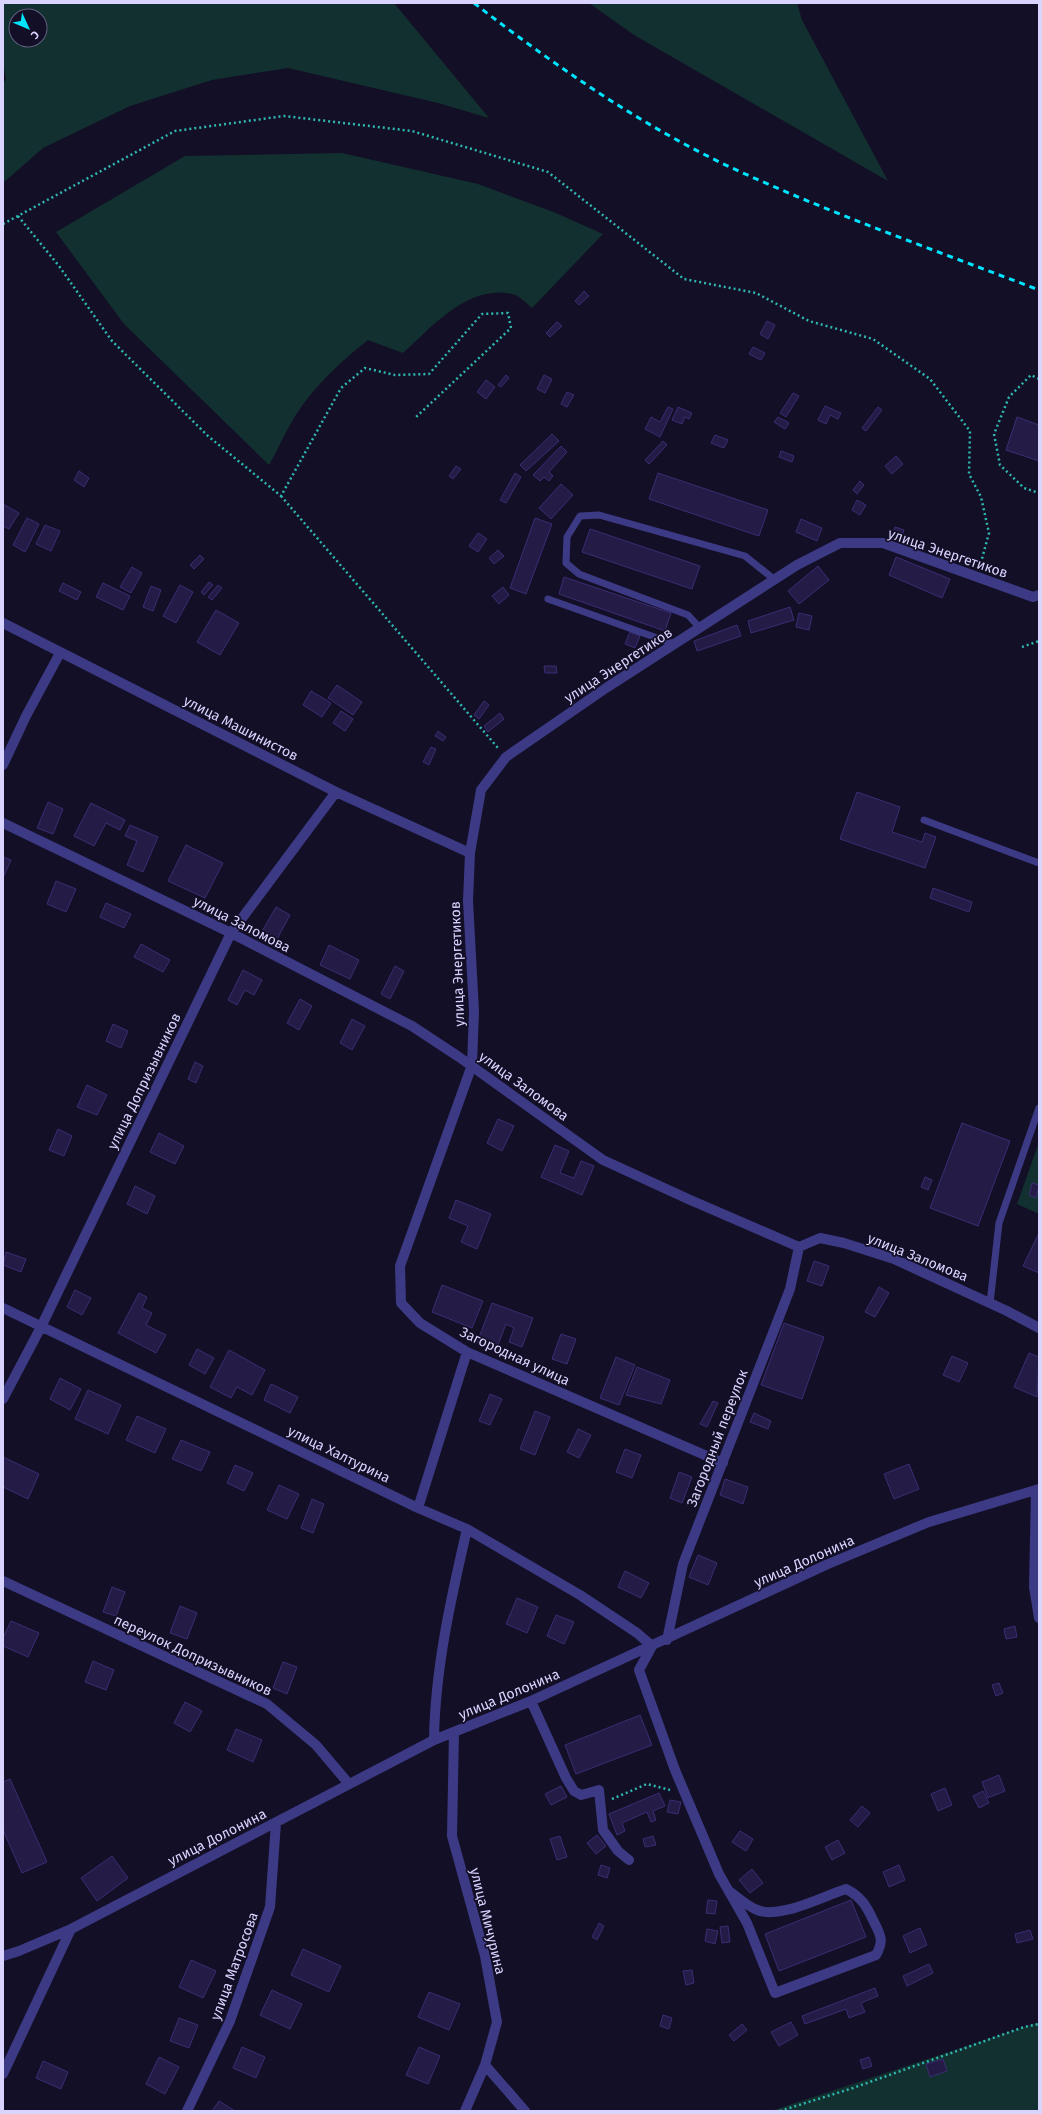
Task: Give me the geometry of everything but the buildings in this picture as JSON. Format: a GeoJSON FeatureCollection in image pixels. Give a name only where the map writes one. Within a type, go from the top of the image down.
{"type":"FeatureCollection","features":[{"type":"Feature","properties":{"kind":"street","name":"улица Энергетиков"},"geometry":{"type":"LineString","coordinates":[[472,1065],[474,1012],[468,901],[470,853],[481,790],[506,758],[606,688],[674,644],[775,580],[840,543],[883,544],[1033,598],[1039,595]]}},
{"type":"Feature","properties":{"kind":"street","name":"улица Машинистов"},"geometry":{"type":"LineString","coordinates":[[3,623],[336,792],[470,853]]}},
{"type":"Feature","properties":{"kind":"street"},"geometry":{"type":"LineString","coordinates":[[3,765],[26,716],[60,653]]}},
{"type":"Feature","properties":{"kind":"street","name":"улица Допризывников"},"geometry":{"type":"LineString","coordinates":[[3,1399],[41,1327],[231,933],[336,792]]}},
{"type":"Feature","properties":{"kind":"street","name":"улица Заломова"},"geometry":{"type":"LineString","coordinates":[[3,823],[231,933],[412,1026],[472,1065],[603,1160],[799,1248],[820,1238],[844,1243],[894,1259],[990,1303],[1039,1328]]}},
{"type":"Feature","properties":{"kind":"street","name":"Загородная улица"},"geometry":{"type":"LineString","coordinates":[[472,1065],[400,1266],[401,1303],[420,1323],[467,1352],[723,1463]]}},
{"type":"Feature","properties":{"kind":"street","name":"Загородный переулок"},"geometry":{"type":"LineString","coordinates":[[667,1640],[683,1564],[790,1289],[799,1248]]}},
{"type":"Feature","properties":{"kind":"street","name":"улица Халтурина"},"geometry":{"type":"LineString","coordinates":[[3,1308],[418,1508],[467,1529],[580,1594],[637,1633],[652,1646]]}},
{"type":"Feature","properties":{"kind":"street"},"geometry":{"type":"LineString","coordinates":[[418,1508],[467,1352]]}},
{"type":"Feature","properties":{"kind":"street"},"geometry":{"type":"LineString","coordinates":[[1037,1490],[1034,1587],[1039,1618]]}},
{"type":"Feature","properties":{"kind":"street","name":"улица Долонина"},"geometry":{"type":"LineString","coordinates":[[3,1956],[19,1951],[71,1929],[434,1740],[531,1701],[667,1640],[828,1564],[929,1522],[1037,1490]]}},
{"type":"Feature","properties":{"kind":"street"},"geometry":{"type":"LineString","coordinates":[[434,1740],[435,1701],[441,1656],[467,1529]]}},
{"type":"Feature","properties":{"kind":"street","name":"переулок Допризывников"},"geometry":{"type":"LineString","coordinates":[[3,1582],[267,1704],[316,1745],[349,1784]]}},
{"type":"Feature","properties":{"kind":"street"},"geometry":{"type":"LineString","coordinates":[[652,1646],[640,1670],[675,1770],[720,1874],[729,1892],[747,1923],[775,1993],[876,1955],[881,1946],[880,1933],[870,1909],[859,1896],[846,1889],[791,1909],[774,1912],[756,1910],[729,1892]]}},
{"type":"Feature","properties":{"kind":"street"},"geometry":{"type":"LineString","coordinates":[[531,1701],[566,1778],[574,1791],[582,1794],[599,1790],[603,1830],[618,1851],[629,1860]]}},
{"type":"Feature","properties":{"kind":"street","name":"улица Мичурина"},"geometry":{"type":"LineString","coordinates":[[454,1732],[452,1836],[485,1956],[497,2022],[485,2065],[465,2111]]}},
{"type":"Feature","properties":{"kind":"street","name":"улица Матросова"},"geometry":{"type":"LineString","coordinates":[[187,2111],[230,2021],[270,1907],[276,1823]]}},
{"type":"Feature","properties":{"kind":"street"},"geometry":{"type":"LineString","coordinates":[[3,2074],[71,1929]]}},
{"type":"Feature","properties":{"kind":"street"},"geometry":{"type":"LineString","coordinates":[[485,2065],[525,2111]]}},
{"type":"Feature","properties":{"kind":"lane"},"geometry":{"type":"LineString","coordinates":[[700,628],[688,615],[579,574],[566,563],[567,537],[580,516],[599,515],[745,556],[775,580]]}},
{"type":"Feature","properties":{"kind":"lane"},"geometry":{"type":"LineString","coordinates":[[548,600],[674,644]]}},
{"type":"Feature","properties":{"kind":"lane"},"geometry":{"type":"LineString","coordinates":[[924,820],[1039,863]]}},
{"type":"Feature","properties":{"kind":"lane"},"geometry":{"type":"LineString","coordinates":[[990,1303],[999,1223],[1039,1108]]}},
{"type":"Feature","properties":{"kind":"path"},"geometry":{"type":"LineString","coordinates":[[3,224],[175,132],[284,116],[412,132],[548,172],[684,279],[756,293],[810,321],[873,339],[930,378],[970,431],[969,474],[981,497],[989,533],[978,577]]}},
{"type":"Feature","properties":{"kind":"path"},"geometry":{"type":"LineString","coordinates":[[18,216],[59,266],[112,341],[208,436],[281,496],[506,758]]}},
{"type":"Feature","properties":{"kind":"path"},"geometry":{"type":"LineString","coordinates":[[281,496],[341,388],[365,368],[395,375],[428,374],[482,314],[508,313],[511,328],[415,418]]}},
{"type":"Feature","properties":{"kind":"path"},"geometry":{"type":"LineString","coordinates":[[1039,379],[1031,375],[1009,397],[994,434],[1000,465],[1024,488],[1039,493]]}},
{"type":"Feature","properties":{"kind":"path"},"geometry":{"type":"LineString","coordinates":[[1022,647],[1039,641]]}},
{"type":"Feature","properties":{"kind":"path"},"geometry":{"type":"LineString","coordinates":[[601,1803],[647,1784],[676,1792],[688,1799]]}},
{"type":"Feature","properties":{"kind":"path"},"geometry":{"type":"LineString","coordinates":[[780,2111],[853,2088],[1024,2027],[1039,2024]]}},
{"type":"Feature","properties":{"kind":"green space"},"geometry":{"type":"Polygon","coordinates":[[[3,3],[394,3],[489,118],[438,103],[288,68],[212,80],[130,106],[43,148],[3,183],[3,84],[6,79],[3,64],[3,3]]]}},
{"type":"Feature","properties":{"kind":"green space"},"geometry":{"type":"Polygon","coordinates":[[[589,3],[797,3],[802,20],[888,181],[634,35],[589,3]]]}},
{"type":"Feature","properties":{"kind":"green space"},"geometry":{"type":"Polygon","coordinates":[[[342,153],[478,184],[556,213],[603,234],[532,308],[520,298],[512,294],[496,293],[480,295],[466,301],[452,310],[403,353],[368,340],[336,367],[316,388],[298,411],[269,465],[124,324],[56,232],[185,156],[342,153]]]}},
{"type":"Feature","properties":{"kind":"green space"},"geometry":{"type":"Polygon","coordinates":[[[1039,1142],[1039,1214],[1017,1204],[1039,1142]]]}},
{"type":"Feature","properties":{"kind":"green space"},"geometry":{"type":"Polygon","coordinates":[[[1039,2022],[1039,2111],[771,2111],[1039,2022]]]}},
{"type":"Feature","properties":{"kind":"railway"},"geometry":{"type":"LineString","coordinates":[[474,3],[535,49],[598,93],[664,133],[698,151],[732,168],[808,201],[885,232],[1039,290]]}}]}
